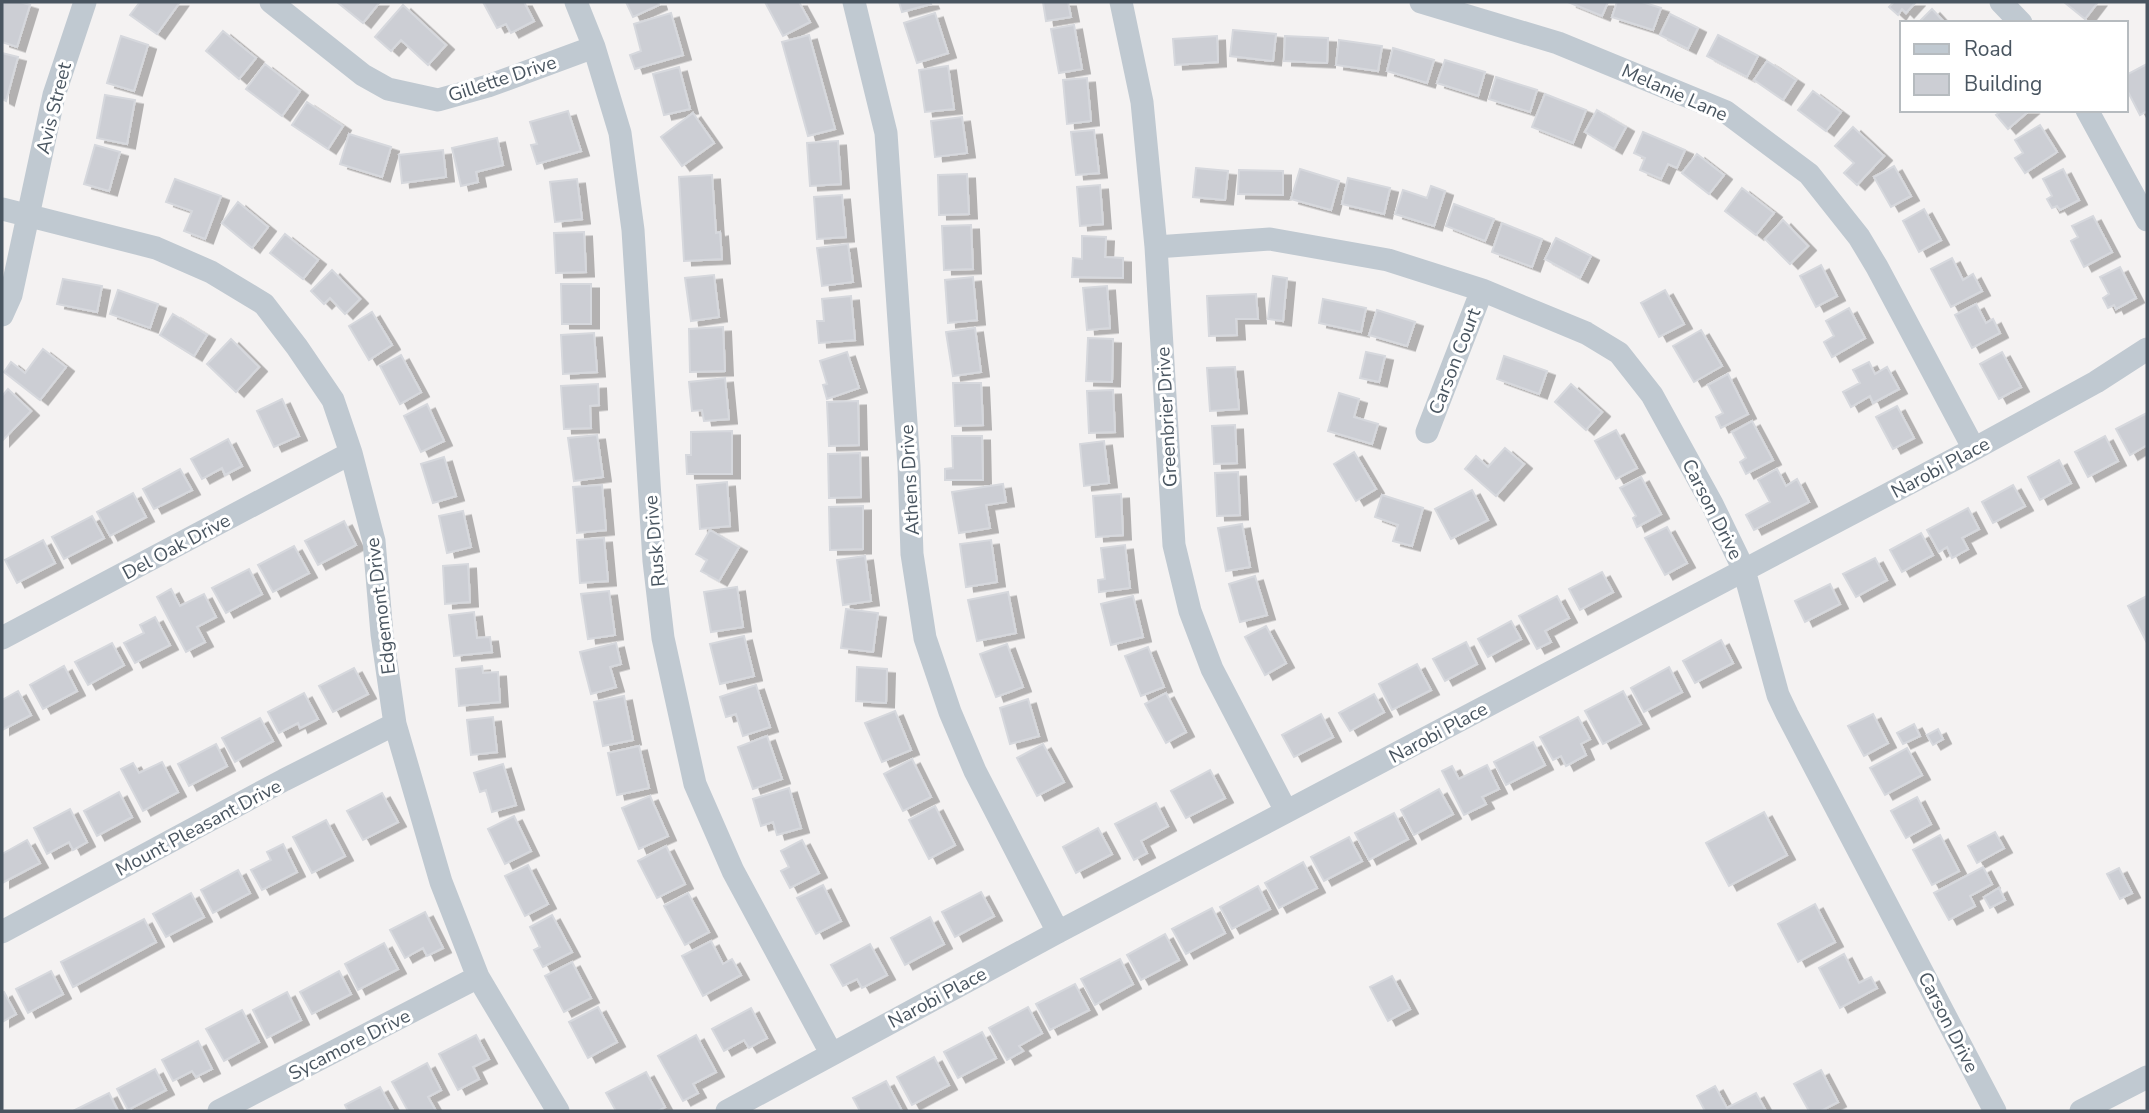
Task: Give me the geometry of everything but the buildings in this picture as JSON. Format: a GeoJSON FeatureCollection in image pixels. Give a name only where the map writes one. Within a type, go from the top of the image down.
{"type":"FeatureCollection","features":[{"type":"Feature","properties":{"kind":"street","name":"Avis Street"},"geometry":{"type":"LineString","coordinates":[[2,314],[11,295],[54,95],[85,2]]}},
{"type":"Feature","properties":{"kind":"street","name":"Gillette Drive"},"geometry":{"type":"LineString","coordinates":[[271,2],[363,75],[388,89],[438,100],[488,86],[594,47]]}},
{"type":"Feature","properties":{"kind":"street","name":"Rusk Drive"},"geometry":{"type":"LineString","coordinates":[[576,2],[594,47],[620,133],[633,230],[654,561],[663,638],[695,784],[733,871],[831,1054]]}},
{"type":"Feature","properties":{"kind":"street","name":"Athens Drive"},"geometry":{"type":"LineString","coordinates":[[854,2],[886,134],[909,466],[912,554],[925,638],[950,712],[975,771],[1058,932]]}},
{"type":"Feature","properties":{"kind":"street","name":"Greenbrier Drive"},"geometry":{"type":"LineString","coordinates":[[1121,2],[1142,102],[1156,247],[1174,545],[1190,611],[1212,669],[1286,811]]}},
{"type":"Feature","properties":{"kind":"street","name":"Melanie Lane"},"geometry":{"type":"LineString","coordinates":[[1421,2],[1558,43],[1726,112],[1809,174],[1840,211],[1871,257],[1974,449]]}},
{"type":"Feature","properties":{"kind":"street"},"geometry":{"type":"LineString","coordinates":[[2001,2],[2019,21]]}},
{"type":"Feature","properties":{"kind":"street"},"geometry":{"type":"LineString","coordinates":[[2088,112],[2147,220]]}},
{"type":"Feature","properties":{"kind":"street","name":"Edgemont Drive"},"geometry":{"type":"LineString","coordinates":[[2,209],[156,248],[211,272],[264,304],[298,347],[334,400],[374,541],[382,634],[395,724],[440,882],[478,977],[558,1111]]}},
{"type":"Feature","properties":{"kind":"street","name":"Carson Drive"},"geometry":{"type":"LineString","coordinates":[[1156,247],[1270,240],[1388,260],[1482,290],[1586,332],[1619,353],[1652,396],[1712,504],[1744,570],[1778,695],[1994,1111]]}},
{"type":"Feature","properties":{"kind":"street","name":"Carson Court"},"geometry":{"type":"LineString","coordinates":[[1427,432],[1482,290]]}},
{"type":"Feature","properties":{"kind":"street","name":"Narobi Place"},"geometry":{"type":"LineString","coordinates":[[727,1111],[1058,932],[1974,449],[2096,382],[2147,349]]}},
{"type":"Feature","properties":{"kind":"street","name":"Del Oak Drive"},"geometry":{"type":"LineString","coordinates":[[2,638],[351,453]]}},
{"type":"Feature","properties":{"kind":"street","name":"Mount Pleasant Drive"},"geometry":{"type":"LineString","coordinates":[[2,932],[284,780],[395,724]]}},
{"type":"Feature","properties":{"kind":"street","name":"Sycamore Drive"},"geometry":{"type":"LineString","coordinates":[[219,1111],[478,977]]}},
{"type":"Feature","properties":{"kind":"street"},"geometry":{"type":"LineString","coordinates":[[2081,1111],[2147,1077]]}}]}
